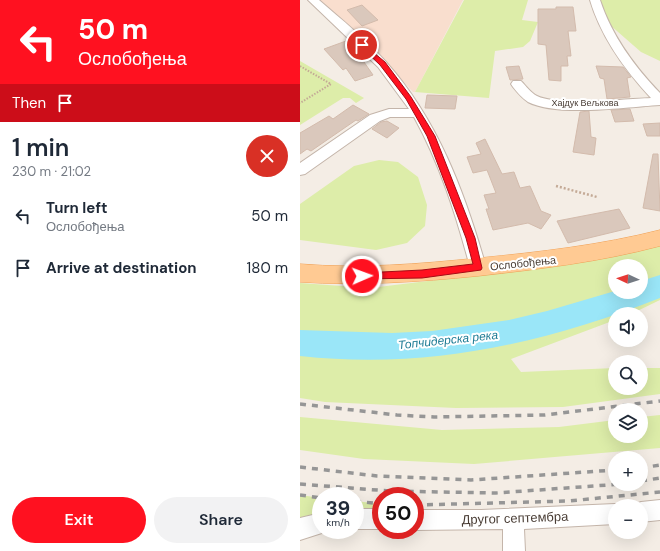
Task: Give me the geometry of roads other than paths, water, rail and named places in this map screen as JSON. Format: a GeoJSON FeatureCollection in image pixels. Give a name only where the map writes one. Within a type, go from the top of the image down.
{"type":"FeatureCollection","features":[{"type":"Feature","properties":{"kind":"main road","name":"Ослобођења"},"geometry":{"type":"LineString","coordinates":[[478,268],[584,255],[660,238]]}},
{"type":"Feature","properties":{"kind":"main road"},"geometry":{"type":"LineString","coordinates":[[300,273],[327,276],[378,276],[422,274],[478,268]]}},
{"type":"Feature","properties":{"kind":"street","name":"Ослобођења"},"geometry":{"type":"LineString","coordinates":[[313,0],[382,64],[418,113],[440,156],[470,238],[478,268]]}},
{"type":"Feature","properties":{"kind":"street","name":"Хајдук Вељкова"},"geometry":{"type":"LineString","coordinates":[[595,0],[603,20],[624,55],[646,86],[660,100]]}},
{"type":"Feature","properties":{"kind":"street","name":"Хајдук Вељкова"},"geometry":{"type":"LineString","coordinates":[[517,84],[533,100],[548,103],[588,104],[660,100]]}},
{"type":"Feature","properties":{"kind":"street"},"geometry":{"type":"LineString","coordinates":[[300,170],[375,118],[389,113],[418,113]]}},
{"type":"Feature","properties":{"kind":"street"},"geometry":{"type":"LineString","coordinates":[[648,511],[660,510]]}},
{"type":"Feature","properties":{"kind":"street","name":"Другог септембра"},"geometry":{"type":"LineString","coordinates":[[424,520],[513,519],[608,514]]}},
{"type":"Feature","properties":{"kind":"street"},"geometry":{"type":"LineString","coordinates":[[513,519],[514,551]]}},
{"type":"Feature","properties":{"kind":"street"},"geometry":{"type":"LineString","coordinates":[[300,529],[312,526]]}},
{"type":"Feature","properties":{"kind":"waterway","name":"Топчидерска река"},"geometry":{"type":"LineString","coordinates":[[300,343],[319,345],[392,346],[471,340],[547,324],[585,313],[660,286]]}},
{"type":"Feature","properties":{"kind":"railway"},"geometry":{"type":"LineString","coordinates":[[300,404],[397,415],[434,417],[545,415],[660,401]]}},
{"type":"Feature","properties":{"kind":"railway"},"geometry":{"type":"LineString","coordinates":[[648,467],[660,465]]}},
{"type":"Feature","properties":{"kind":"railway"},"geometry":{"type":"LineString","coordinates":[[300,467],[377,476],[471,480],[608,470]]}},
{"type":"Feature","properties":{"kind":"railway"},"geometry":{"type":"LineString","coordinates":[[648,480],[660,478]]}},
{"type":"Feature","properties":{"kind":"railway"},"geometry":{"type":"LineString","coordinates":[[300,484],[389,491],[496,493],[608,485]]}},
{"type":"Feature","properties":{"kind":"railway"},"geometry":{"type":"LineString","coordinates":[[424,505],[569,501],[660,492]]}},
{"type":"Feature","properties":{"kind":"railway"},"geometry":{"type":"LineString","coordinates":[[300,495],[312,497]]}},
{"type":"Feature","properties":{"kind":"railway"},"geometry":{"type":"LineString","coordinates":[[364,502],[372,503]]}}]}
